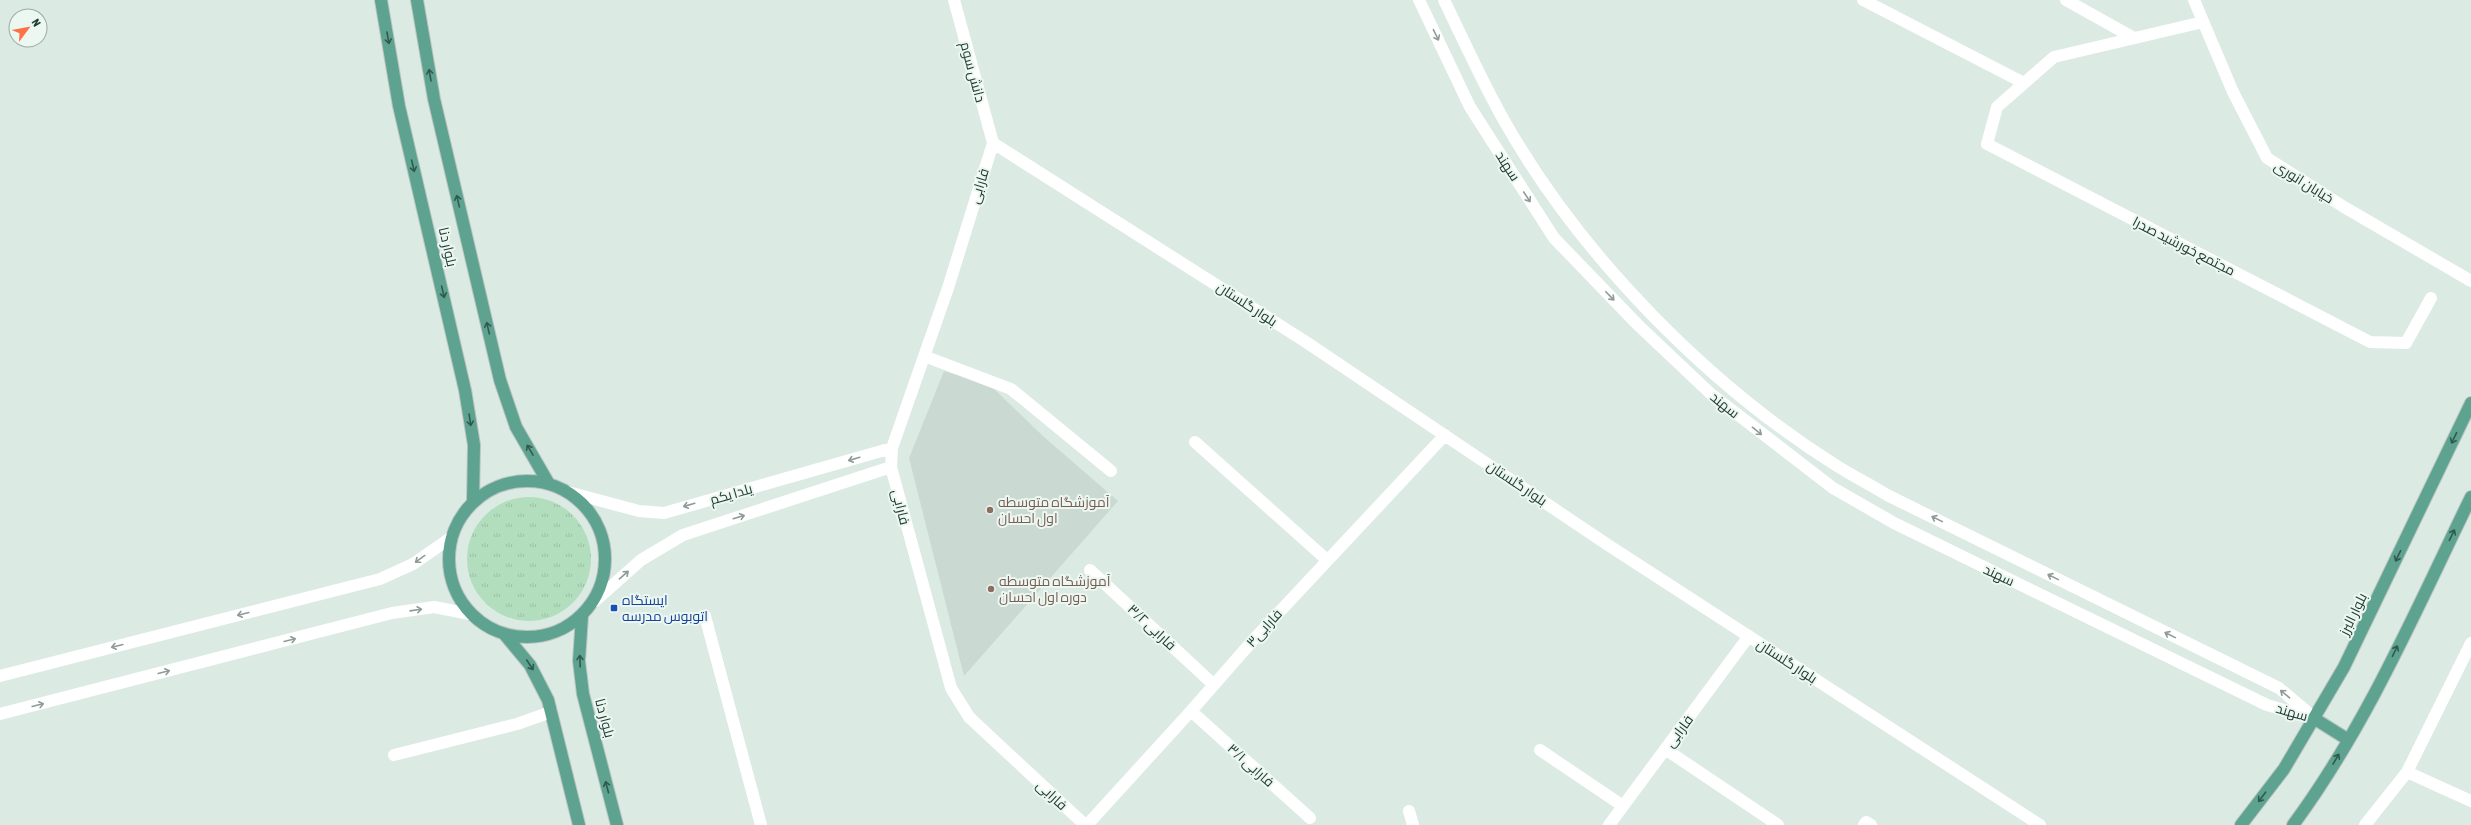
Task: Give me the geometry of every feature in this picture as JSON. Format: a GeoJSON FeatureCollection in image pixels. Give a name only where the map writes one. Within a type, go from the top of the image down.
{"type":"FeatureCollection","features":[{"type":"Feature","properties":{"kind":"main road","name":"بلوار دنا"},"geometry":{"type":"LineString","coordinates":[[381,0],[399,106],[465,390],[474,445],[473,502]]}},
{"type":"Feature","properties":{"kind":"main road","name":"بلوار دنا"},"geometry":{"type":"LineString","coordinates":[[417,0],[434,99],[500,380],[516,427],[550,484]]}},
{"type":"Feature","properties":{"kind":"main road","name":"بلوار البرز"},"geometry":{"type":"LineString","coordinates":[[2241,825],[2284,769],[2315,719],[2344,667],[2471,403]]}},
{"type":"Feature","properties":{"kind":"main road"},"geometry":{"type":"LineString","coordinates":[[529,480],[550,484],[568,492],[587,508],[600,529],[604,547],[604,578],[595,601],[582,616],[565,629],[546,636],[526,638],[505,635],[486,627],[470,614],[458,597],[451,578],[448,557],[452,536],[460,518],[473,502],[490,490],[509,482],[529,480]]}},
{"type":"Feature","properties":{"kind":"main road"},"geometry":{"type":"LineString","coordinates":[[2293,825],[2316,793],[2378,686],[2471,497]]}},
{"type":"Feature","properties":{"kind":"main road","name":"بلوار دنا"},"geometry":{"type":"LineString","coordinates":[[582,616],[579,661],[583,694],[617,825]]}},
{"type":"Feature","properties":{"kind":"main road"},"geometry":{"type":"LineString","coordinates":[[505,635],[530,664],[548,700],[579,825]]}},
{"type":"Feature","properties":{"kind":"main road"},"geometry":{"type":"LineString","coordinates":[[2315,719],[2347,739]]}},
{"type":"Feature","properties":{"kind":"street","name":"دانش سوم"},"geometry":{"type":"LineString","coordinates":[[954,0],[992,143]]}},
{"type":"Feature","properties":{"kind":"street","name":"سهند"},"geometry":{"type":"LineString","coordinates":[[1419,0],[1470,107],[1554,238],[1638,325],[1716,399],[1833,488],[1894,523],[2267,705],[2315,719]]}},
{"type":"Feature","properties":{"kind":"street","name":"سهند"},"geometry":{"type":"LineString","coordinates":[[1444,0],[1506,124],[1569,217],[1629,291],[1715,374],[1774,420],[1837,466],[1887,495],[2279,688],[2315,719]]}},
{"type":"Feature","properties":{"kind":"street"},"geometry":{"type":"LineString","coordinates":[[1863,0],[2024,83]]}},
{"type":"Feature","properties":{"kind":"street"},"geometry":{"type":"LineString","coordinates":[[2066,0],[2134,38]]}},
{"type":"Feature","properties":{"kind":"street","name":"خیابان انوری"},"geometry":{"type":"LineString","coordinates":[[2194,0],[2233,92],[2266,158],[2344,207],[2471,280]]}},
{"type":"Feature","properties":{"kind":"street","name":"مجتمع خورشید صدرا"},"geometry":{"type":"LineString","coordinates":[[2204,22],[2054,57],[1997,107],[1987,144],[2370,342],[2406,343],[2431,298]]}},
{"type":"Feature","properties":{"kind":"street","name":"فارابی"},"geometry":{"type":"LineString","coordinates":[[992,143],[924,356],[892,448],[891,467],[951,688],[969,717],[1086,825]]}},
{"type":"Feature","properties":{"kind":"street","name":"بلوار گلستان"},"geometry":{"type":"LineString","coordinates":[[992,143],[1279,325],[1749,636],[2040,825]]}},
{"type":"Feature","properties":{"kind":"street"},"geometry":{"type":"LineString","coordinates":[[924,356],[1011,389],[1111,471]]}},
{"type":"Feature","properties":{"kind":"street","name":"فارابی۳"},"geometry":{"type":"LineString","coordinates":[[1086,825],[1191,711],[1255,638],[1445,435]]}},
{"type":"Feature","properties":{"kind":"street"},"geometry":{"type":"LineString","coordinates":[[1195,442],[1327,560]]}},
{"type":"Feature","properties":{"kind":"street","name":"یلدا یکم"},"geometry":{"type":"LineString","coordinates":[[568,492],[639,511],[664,513],[892,448]]}},
{"type":"Feature","properties":{"kind":"street","name":"یلدا یکم"},"geometry":{"type":"LineString","coordinates":[[595,601],[641,560],[683,535],[891,467]]}},
{"type":"Feature","properties":{"kind":"street"},"geometry":{"type":"LineString","coordinates":[[0,676],[380,579],[413,564],[452,536]]}},
{"type":"Feature","properties":{"kind":"street","name":"فارابی ۳/۲"},"geometry":{"type":"LineString","coordinates":[[1090,570],[1214,685]]}},
{"type":"Feature","properties":{"kind":"street"},"geometry":{"type":"LineString","coordinates":[[0,714],[392,613],[434,607],[470,614]]}},
{"type":"Feature","properties":{"kind":"street"},"geometry":{"type":"LineString","coordinates":[[705,616],[761,825]]}},
{"type":"Feature","properties":{"kind":"street","name":"فارابی"},"geometry":{"type":"LineString","coordinates":[[1609,825],[1749,636]]}},
{"type":"Feature","properties":{"kind":"street"},"geometry":{"type":"LineString","coordinates":[[2365,825],[2407,772],[2471,643]]}},
{"type":"Feature","properties":{"kind":"street","name":"فارابی ۳/۱"},"geometry":{"type":"LineString","coordinates":[[1191,711],[1310,818]]}},
{"type":"Feature","properties":{"kind":"street"},"geometry":{"type":"LineString","coordinates":[[394,755],[517,724],[551,712]]}},
{"type":"Feature","properties":{"kind":"street"},"geometry":{"type":"LineString","coordinates":[[1665,749],[1778,825]]}},
{"type":"Feature","properties":{"kind":"street"},"geometry":{"type":"LineString","coordinates":[[1540,750],[1623,806]]}},
{"type":"Feature","properties":{"kind":"street"},"geometry":{"type":"LineString","coordinates":[[2407,772],[2471,801]]}},
{"type":"Feature","properties":{"kind":"street"},"geometry":{"type":"LineString","coordinates":[[1409,810],[1412,825]]}},
{"type":"Feature","properties":{"kind":"street"},"geometry":{"type":"LineString","coordinates":[[1864,825],[1866,822],[1871,825]]}},
{"type":"Feature","properties":{"kind":"shaded area","name":"آموزشگاه متوسطه دوره اول احسان"},"geometry":{"type":"Polygon","coordinates":[[[944,371],[990,385],[1044,437],[1118,501],[964,676],[909,458],[944,371]]]}},
{"type":"Feature","properties":{"kind":"green space"},"geometry":{"type":"Polygon","coordinates":[[[529,497],[541,498],[553,502],[563,507],[573,515],[581,525],[586,535],[590,547],[590,571],[586,583],[581,593],[573,603],[563,611],[553,616],[541,620],[529,621],[517,620],[505,616],[495,611],[485,603],[477,593],[472,583],[468,571],[467,559],[468,547],[472,535],[477,525],[485,515],[495,507],[505,502],[517,498],[529,497]]]}},
{"type":"Feature","properties":{"kind":"place","name":"آموزشگاه متوسطه اول احسان"},"geometry":{"type":"Point","coordinates":[990,510]}},
{"type":"Feature","properties":{"kind":"place","name":"آموزشگاه متوسطه دوره اول احسان"},"geometry":{"type":"Point","coordinates":[991,589]}},
{"type":"Feature","properties":{"kind":"place","name":"ایستگاه اتوبوس مدرسه"},"geometry":{"type":"Point","coordinates":[614,608]}}]}
